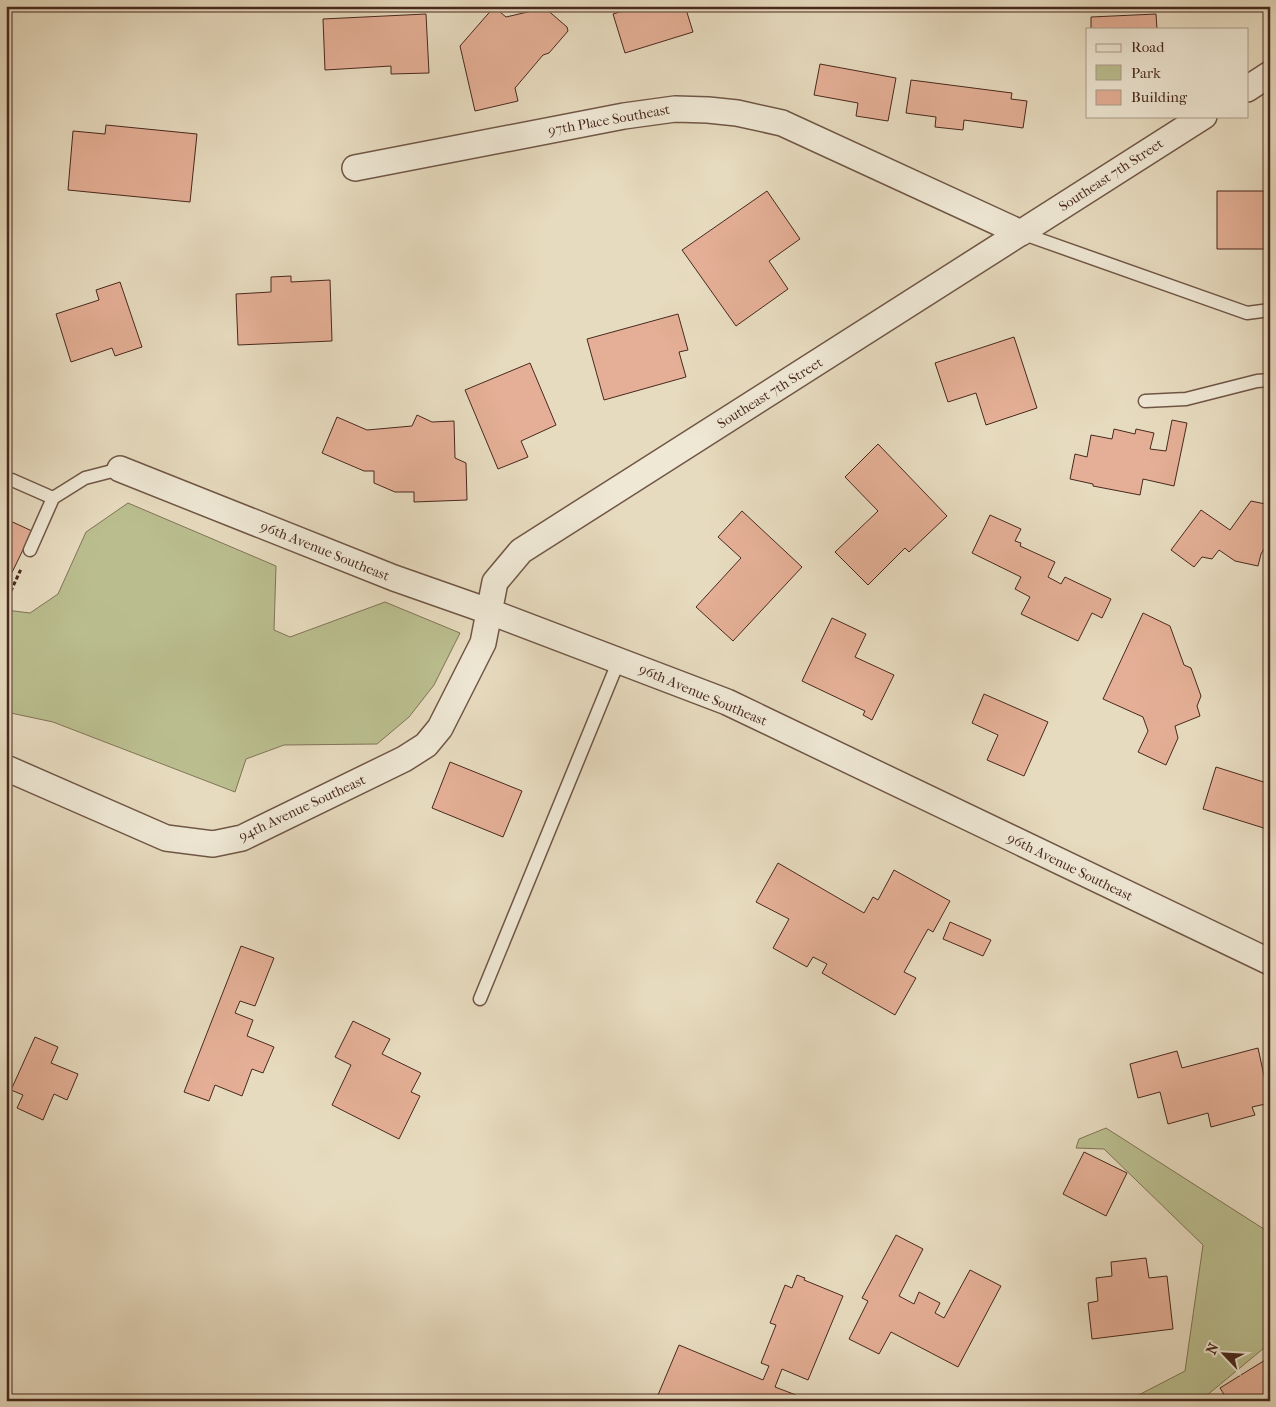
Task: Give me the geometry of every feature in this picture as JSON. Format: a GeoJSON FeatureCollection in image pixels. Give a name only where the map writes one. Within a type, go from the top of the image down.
{"type":"FeatureCollection","features":[{"type":"Feature","properties":{"kind":"street"},"geometry":{"type":"LineString","coordinates":[[1248,88],[1270,74]]}},
{"type":"Feature","properties":{"kind":"street","name":"97th Place Southeast"},"geometry":{"type":"LineString","coordinates":[[355,168],[624,116],[675,109],[708,110],[737,113],[782,123],[1022,233]]}},
{"type":"Feature","properties":{"kind":"street","name":"Southeast 7th Street"},"geometry":{"type":"LineString","coordinates":[[426,745],[440,728],[483,643],[495,582],[521,551],[1201,118]]}},
{"type":"Feature","properties":{"kind":"street","name":"96th Avenue Southeast"},"geometry":{"type":"LineString","coordinates":[[120,470],[394,578],[488,610],[727,702],[1270,962]]}},
{"type":"Feature","properties":{"kind":"street","name":"94th Avenue Southeast"},"geometry":{"type":"LineString","coordinates":[[6,768],[166,838],[212,844],[242,838],[404,759],[426,745]]}},
{"type":"Feature","properties":{"kind":"lane"},"geometry":{"type":"LineString","coordinates":[[1022,233],[1247,312],[1270,310]]}},
{"type":"Feature","properties":{"kind":"lane"},"geometry":{"type":"LineString","coordinates":[[1145,402],[1186,399],[1256,380],[1270,380]]}},
{"type":"Feature","properties":{"kind":"lane"},"geometry":{"type":"LineString","coordinates":[[30,550],[53,498],[85,478],[120,470]]}},
{"type":"Feature","properties":{"kind":"lane"},"geometry":{"type":"LineString","coordinates":[[12,480],[53,498]]}},
{"type":"Feature","properties":{"kind":"lane"},"geometry":{"type":"LineString","coordinates":[[480,999],[619,660]]}},
{"type":"Feature","properties":{"kind":"path"},"geometry":{"type":"LineString","coordinates":[[6,591],[10,593],[30,550]]}},
{"type":"Feature","properties":{"kind":"green space"},"geometry":{"type":"Polygon","coordinates":[[[128,503],[276,566],[274,630],[290,637],[385,602],[460,633],[434,685],[409,717],[377,744],[284,745],[246,759],[235,792],[53,722],[6,712],[6,610],[30,613],[58,594],[86,532],[128,503]]]}},
{"type":"Feature","properties":{"kind":"green space"},"geometry":{"type":"Polygon","coordinates":[[[1106,1128],[1267,1231],[1270,1201],[1270,1343],[1200,1401],[1127,1401],[1185,1371],[1203,1245],[1104,1149],[1076,1148],[1079,1139],[1106,1128]]]}},
{"type":"Feature","properties":{"kind":"building"},"geometry":{"type":"Polygon","coordinates":[[[639,6],[685,6],[693,32],[625,53],[613,14],[639,6]]]}},
{"type":"Feature","properties":{"kind":"building"},"geometry":{"type":"Polygon","coordinates":[[[494,7],[506,17],[545,8],[567,27],[568,31],[549,53],[543,55],[515,88],[518,101],[475,111],[460,46],[494,7]]]}},
{"type":"Feature","properties":{"kind":"building"},"geometry":{"type":"Polygon","coordinates":[[[426,14],[429,73],[391,74],[391,66],[325,70],[323,19],[426,14]]]}},
{"type":"Feature","properties":{"kind":"building"},"geometry":{"type":"Polygon","coordinates":[[[1156,14],[1157,28],[1091,28],[1091,17],[1156,14]]]}},
{"type":"Feature","properties":{"kind":"building"},"geometry":{"type":"Polygon","coordinates":[[[820,64],[896,78],[888,121],[856,116],[858,103],[814,95],[820,64]]]}},
{"type":"Feature","properties":{"kind":"building"},"geometry":{"type":"Polygon","coordinates":[[[911,80],[1012,93],[1011,99],[1027,101],[1023,128],[964,120],[963,130],[935,127],[936,117],[906,113],[911,80]]]}},
{"type":"Feature","properties":{"kind":"building"},"geometry":{"type":"Polygon","coordinates":[[[106,125],[197,134],[190,202],[68,190],[73,131],[105,134],[106,125]]]}},
{"type":"Feature","properties":{"kind":"building"},"geometry":{"type":"Polygon","coordinates":[[[767,191],[800,239],[769,261],[788,289],[736,326],[682,250],[767,191]]]}},
{"type":"Feature","properties":{"kind":"building"},"geometry":{"type":"Polygon","coordinates":[[[1217,191],[1264,191],[1264,249],[1217,249],[1217,191]]]}},
{"type":"Feature","properties":{"kind":"building"},"geometry":{"type":"Polygon","coordinates":[[[291,276],[291,282],[330,280],[332,341],[238,345],[236,294],[271,292],[271,277],[291,276]]]}},
{"type":"Feature","properties":{"kind":"building"},"geometry":{"type":"Polygon","coordinates":[[[120,282],[142,347],[115,356],[112,348],[71,362],[56,314],[99,300],[96,290],[120,282]]]}},
{"type":"Feature","properties":{"kind":"building"},"geometry":{"type":"Polygon","coordinates":[[[678,314],[688,350],[679,352],[686,377],[604,400],[587,339],[678,314]]]}},
{"type":"Feature","properties":{"kind":"building"},"geometry":{"type":"Polygon","coordinates":[[[1014,337],[1037,408],[986,425],[976,393],[948,402],[935,363],[1014,337]]]}},
{"type":"Feature","properties":{"kind":"building"},"geometry":{"type":"Polygon","coordinates":[[[530,363],[556,425],[521,441],[528,457],[498,469],[465,390],[530,363]]]}},
{"type":"Feature","properties":{"kind":"building"},"geometry":{"type":"Polygon","coordinates":[[[417,415],[432,422],[454,421],[455,458],[466,463],[467,500],[414,502],[414,492],[395,492],[374,483],[374,471],[364,471],[322,453],[337,417],[367,430],[412,426],[417,415]]]}},
{"type":"Feature","properties":{"kind":"building"},"geometry":{"type":"Polygon","coordinates":[[[1172,420],[1187,423],[1174,486],[1143,479],[1140,495],[1093,486],[1093,484],[1070,479],[1075,454],[1087,457],[1091,435],[1112,439],[1114,429],[1135,434],[1136,429],[1154,433],[1150,449],[1166,451],[1172,420]]]}},
{"type":"Feature","properties":{"kind":"building"},"geometry":{"type":"Polygon","coordinates":[[[878,444],[947,516],[909,552],[905,548],[868,585],[835,552],[878,511],[845,477],[878,444]]]}},
{"type":"Feature","properties":{"kind":"building"},"geometry":{"type":"Polygon","coordinates":[[[6,490],[12,493],[6,504],[6,490]]]}},
{"type":"Feature","properties":{"kind":"building"},"geometry":{"type":"Polygon","coordinates":[[[1251,501],[1270,505],[1270,540],[1261,554],[1258,566],[1235,561],[1219,550],[1212,559],[1202,557],[1194,567],[1171,550],[1201,510],[1230,530],[1251,501]]]}},
{"type":"Feature","properties":{"kind":"building"},"geometry":{"type":"Polygon","coordinates":[[[742,511],[802,567],[733,641],[696,607],[741,558],[718,537],[742,511]]]}},
{"type":"Feature","properties":{"kind":"building"},"geometry":{"type":"Polygon","coordinates":[[[990,515],[1021,529],[1015,541],[1021,543],[1020,546],[1055,562],[1048,577],[1061,584],[1065,577],[1111,599],[1102,618],[1092,613],[1078,641],[1021,614],[1030,597],[1015,589],[1021,577],[972,553],[990,515]]]}},
{"type":"Feature","properties":{"kind":"building"},"geometry":{"type":"Polygon","coordinates":[[[6,519],[32,531],[6,585],[6,519]]]}},
{"type":"Feature","properties":{"kind":"building"},"geometry":{"type":"Polygon","coordinates":[[[1143,613],[1170,626],[1184,665],[1191,668],[1201,696],[1197,706],[1200,716],[1175,726],[1178,738],[1166,765],[1138,752],[1148,731],[1143,717],[1103,699],[1143,613]]]}},
{"type":"Feature","properties":{"kind":"building"},"geometry":{"type":"Polygon","coordinates":[[[832,618],[866,634],[855,657],[894,675],[872,720],[863,715],[865,711],[802,681],[832,618]]]}},
{"type":"Feature","properties":{"kind":"building"},"geometry":{"type":"Polygon","coordinates":[[[984,694],[1048,722],[1024,776],[987,760],[998,735],[972,723],[984,694]]]}},
{"type":"Feature","properties":{"kind":"building"},"geometry":{"type":"Polygon","coordinates":[[[450,762],[522,791],[503,837],[432,808],[450,762]]]}},
{"type":"Feature","properties":{"kind":"building"},"geometry":{"type":"Polygon","coordinates":[[[1216,767],[1270,784],[1270,830],[1203,809],[1216,767]]]}},
{"type":"Feature","properties":{"kind":"building"},"geometry":{"type":"Polygon","coordinates":[[[778,863],[864,913],[873,897],[878,900],[894,870],[950,901],[933,932],[928,929],[904,972],[916,978],[895,1015],[822,973],[827,964],[813,957],[807,967],[773,948],[789,919],[756,902],[778,863]]]}},
{"type":"Feature","properties":{"kind":"building"},"geometry":{"type":"Polygon","coordinates":[[[950,922],[991,940],[983,956],[943,939],[950,922]]]}},
{"type":"Feature","properties":{"kind":"building"},"geometry":{"type":"Polygon","coordinates":[[[241,946],[274,958],[255,1006],[240,1001],[235,1013],[253,1020],[247,1036],[274,1047],[263,1073],[252,1069],[242,1096],[215,1085],[209,1101],[184,1092],[241,946]]]}},
{"type":"Feature","properties":{"kind":"building"},"geometry":{"type":"Polygon","coordinates":[[[353,1021],[390,1039],[382,1054],[421,1073],[411,1092],[420,1096],[399,1139],[332,1105],[351,1065],[335,1057],[353,1021]]]}},
{"type":"Feature","properties":{"kind":"building"},"geometry":{"type":"Polygon","coordinates":[[[35,1037],[58,1047],[51,1063],[78,1074],[67,1100],[54,1094],[43,1120],[17,1108],[23,1095],[11,1090],[35,1037]]]}},
{"type":"Feature","properties":{"kind":"building"},"geometry":{"type":"Polygon","coordinates":[[[1258,1048],[1270,1103],[1252,1107],[1255,1115],[1211,1127],[1208,1113],[1168,1124],[1160,1092],[1138,1098],[1130,1064],[1177,1051],[1182,1068],[1258,1048]]]}},
{"type":"Feature","properties":{"kind":"building"},"geometry":{"type":"Polygon","coordinates":[[[1084,1152],[1127,1173],[1106,1216],[1063,1194],[1084,1152]]]}},
{"type":"Feature","properties":{"kind":"building"},"geometry":{"type":"Polygon","coordinates":[[[896,1235],[923,1249],[899,1296],[914,1304],[919,1292],[940,1303],[935,1313],[944,1318],[970,1270],[1001,1286],[958,1367],[891,1332],[879,1354],[849,1339],[868,1301],[862,1298],[896,1235]]]}},
{"type":"Feature","properties":{"kind":"building"},"geometry":{"type":"Polygon","coordinates":[[[1146,1258],[1149,1278],[1167,1276],[1173,1329],[1092,1339],[1088,1303],[1098,1301],[1096,1278],[1112,1276],[1111,1262],[1146,1258]]]}},
{"type":"Feature","properties":{"kind":"building"},"geometry":{"type":"Polygon","coordinates":[[[797,1275],[805,1278],[804,1280],[843,1296],[808,1380],[782,1369],[775,1387],[796,1395],[794,1401],[671,1401],[658,1395],[679,1345],[763,1380],[769,1366],[761,1363],[776,1325],[770,1323],[785,1285],[792,1288],[797,1275]]]}},
{"type":"Feature","properties":{"kind":"building"},"geometry":{"type":"Polygon","coordinates":[[[1270,1357],[1270,1401],[1228,1401],[1220,1388],[1270,1357]]]}}]}
